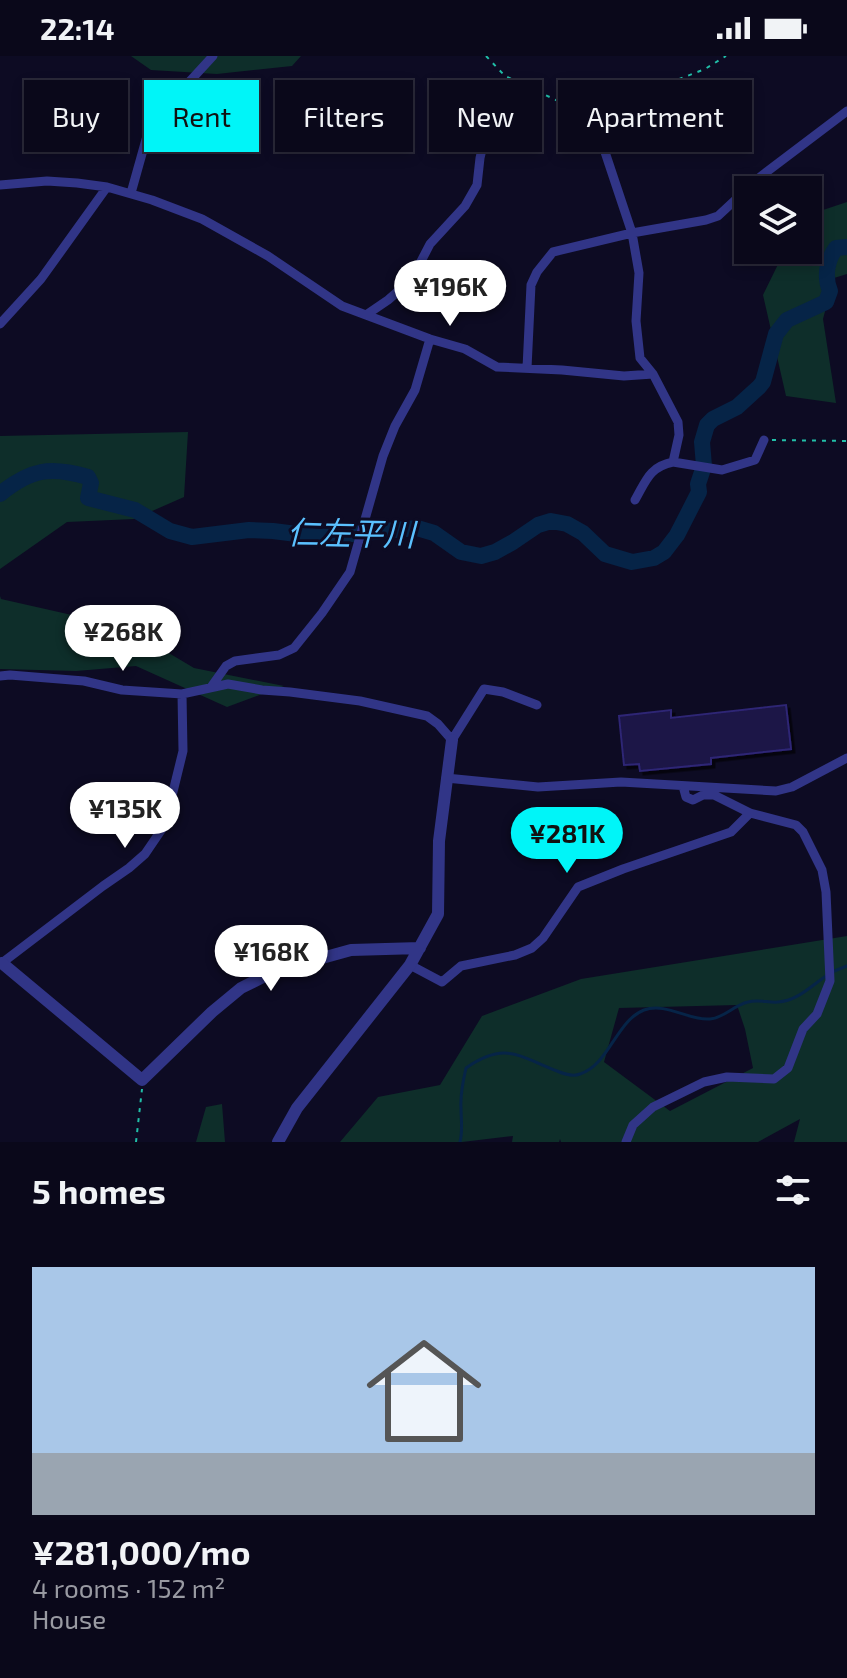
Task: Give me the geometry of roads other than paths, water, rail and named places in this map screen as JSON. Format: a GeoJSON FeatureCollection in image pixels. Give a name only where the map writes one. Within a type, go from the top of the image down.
{"type":"FeatureCollection","features":[{"type":"Feature","properties":{"kind":"street"},"geometry":{"type":"LineString","coordinates":[[131,193],[154,111],[190,81],[213,56]]}},
{"type":"Feature","properties":{"kind":"street"},"geometry":{"type":"LineString","coordinates":[[527,368],[531,285],[553,252],[718,216],[752,183],[847,111]]}},
{"type":"Feature","properties":{"kind":"street"},"geometry":{"type":"LineString","coordinates":[[366,315],[403,287],[416,271],[430,244],[465,206],[477,185],[482,152]]}},
{"type":"Feature","properties":{"kind":"street"},"geometry":{"type":"LineString","coordinates":[[605,152],[632,233],[639,273],[636,321],[640,358],[653,374],[678,422],[679,435],[673,462]]}},
{"type":"Feature","properties":{"kind":"street"},"geometry":{"type":"LineString","coordinates":[[0,185],[47,181],[107,187],[202,219],[268,256],[342,306],[465,349],[497,367],[624,376],[653,374]]}},
{"type":"Feature","properties":{"kind":"street"},"geometry":{"type":"LineString","coordinates":[[0,324],[41,279],[107,187]]}},
{"type":"Feature","properties":{"kind":"street"},"geometry":{"type":"LineString","coordinates":[[211,687],[226,666],[235,661],[279,655],[294,648],[350,572],[383,456],[415,390],[430,339]]}},
{"type":"Feature","properties":{"kind":"street"},"geometry":{"type":"LineString","coordinates":[[635,500],[653,470],[662,464],[673,462],[722,470],[755,460],[764,440]]}},
{"type":"Feature","properties":{"kind":"street"},"geometry":{"type":"LineString","coordinates":[[0,676],[84,681],[122,690],[182,694],[228,684],[360,701],[427,716],[452,740]]}},
{"type":"Feature","properties":{"kind":"street"},"geometry":{"type":"LineString","coordinates":[[278,1142],[297,1108],[410,965],[438,914],[439,841],[452,740],[484,689],[503,692],[537,705]]}},
{"type":"Feature","properties":{"kind":"street"},"geometry":{"type":"LineString","coordinates":[[182,694],[183,751],[162,829],[145,854],[129,868],[2,963],[142,1080],[241,988],[275,971],[351,950],[420,948]]}},
{"type":"Feature","properties":{"kind":"street"},"geometry":{"type":"LineString","coordinates":[[446,778],[538,787],[621,782],[776,791],[792,787],[847,758]]}},
{"type":"Feature","properties":{"kind":"street"},"geometry":{"type":"LineString","coordinates":[[626,1142],[633,1125],[653,1107],[704,1082],[727,1077],[774,1079],[781,1075],[788,1068],[803,1029],[817,1014],[830,981],[826,892],[822,870],[803,832],[796,825],[750,813],[714,795],[703,795],[693,800],[686,797],[683,786]]}},
{"type":"Feature","properties":{"kind":"street"},"geometry":{"type":"LineString","coordinates":[[410,965],[442,982],[461,966],[515,955],[532,948],[543,938],[578,887],[731,832],[750,813]]}},
{"type":"Feature","properties":{"kind":"waterway","name":"仁左平川"},"geometry":{"type":"LineString","coordinates":[[0,494],[31,475],[63,472],[88,477],[91,483],[88,498],[135,510],[170,531],[192,537],[249,530],[320,537],[417,528],[434,533],[461,552],[481,556],[495,552],[538,525],[551,521],[567,524],[583,533],[605,554],[632,562],[654,558],[664,552],[677,535],[699,492],[698,484],[704,466],[702,442],[707,425],[737,407],[763,382],[776,334],[787,320],[826,302],[830,291],[827,274],[830,258],[836,248],[847,247]]}},
{"type":"Feature","properties":{"kind":"waterway"},"geometry":{"type":"LineString","coordinates":[[832,972],[847,966]]}},
{"type":"Feature","properties":{"kind":"waterway"},"geometry":{"type":"LineString","coordinates":[[460,1142],[461,1098],[466,1068],[491,1055],[521,1056],[563,1073],[577,1075],[598,1062],[626,1023],[644,1010],[661,1008],[702,1019],[715,1018],[748,1002],[791,999],[826,976]]}}]}
